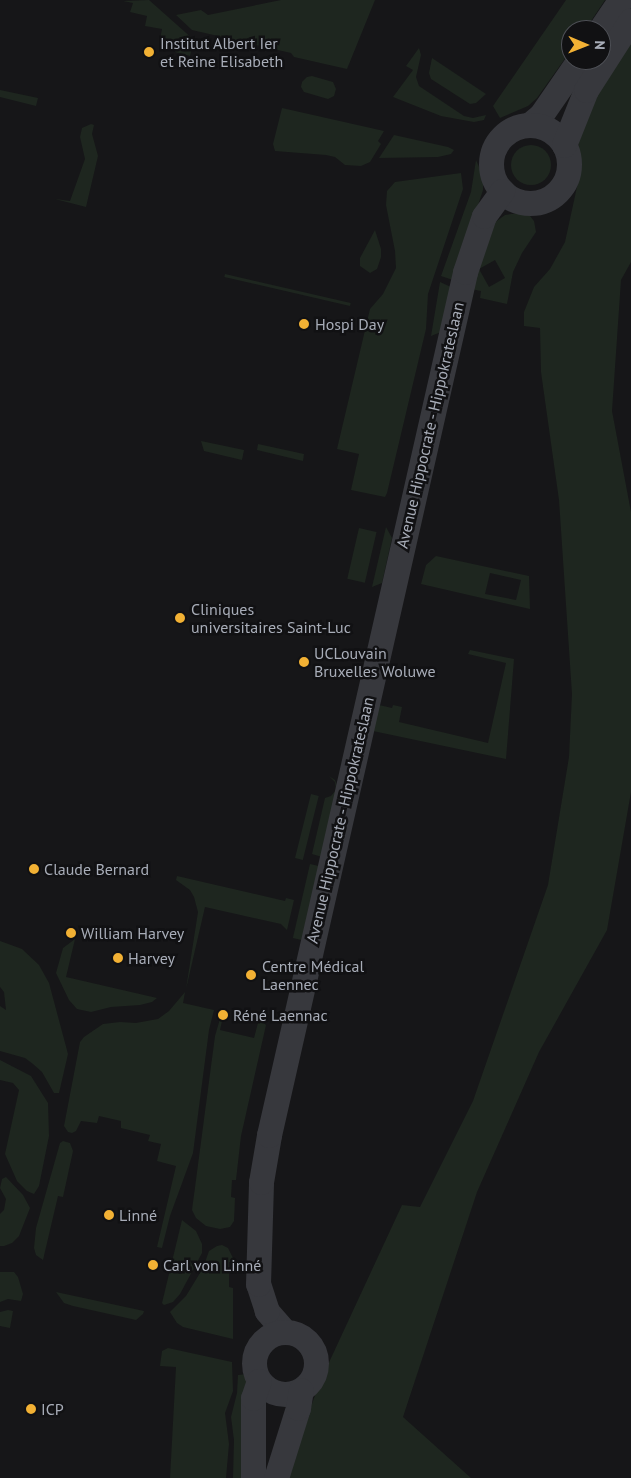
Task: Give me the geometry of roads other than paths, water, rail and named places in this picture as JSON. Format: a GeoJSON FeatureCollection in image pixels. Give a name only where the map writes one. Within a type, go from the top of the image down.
{"type":"FeatureCollection","features":[{"type":"Feature","properties":{"kind":"street"},"geometry":{"type":"LineString","coordinates":[[607,20],[620,0]]}},
{"type":"Feature","properties":{"kind":"street"},"geometry":{"type":"LineString","coordinates":[[564,145],[586,90],[631,20]]}},
{"type":"Feature","properties":{"kind":"street"},"geometry":{"type":"LineString","coordinates":[[529,125],[550,130],[564,145],[568,156],[569,168],[566,179],[554,195],[547,199],[530,203],[515,200],[502,191],[495,181],[492,170],[492,158],[495,147],[509,131],[529,125],[541,115],[572,70]]}},
{"type":"Feature","properties":{"kind":"street","name":"Avenue Hippocrate - Hippokrateslaan"},"geometry":{"type":"LineString","coordinates":[[276,1478],[298,1408],[301,1390],[313,1376],[315,1354],[308,1342],[302,1337],[285,1332],[267,1311],[258,1284],[261,1182],[280,1080],[465,272],[484,216],[502,191]]}},
{"type":"Feature","properties":{"kind":"street","name":"Avenue Hippocrate - Hippokrateslaan"},"geometry":{"type":"LineString","coordinates":[[258,1284],[253,1294],[254,1321],[262,1343]]}},
{"type":"Feature","properties":{"kind":"street"},"geometry":{"type":"LineString","coordinates":[[285,1332],[276,1334],[262,1343],[254,1360],[254,1369],[259,1381],[265,1387],[278,1394],[301,1390]]}},
{"type":"Feature","properties":{"kind":"street"},"geometry":{"type":"LineString","coordinates":[[253,1478],[253,1398],[259,1381]]}},
{"type":"Feature","properties":{"kind":"place","name":"Institut Albert Ier et Reine Elisabeth"},"geometry":{"type":"Point","coordinates":[149,52]}},
{"type":"Feature","properties":{"kind":"place","name":"Hospi Day"},"geometry":{"type":"Point","coordinates":[304,324]}},
{"type":"Feature","properties":{"kind":"place","name":"Cliniques universitaires Saint-Luc"},"geometry":{"type":"Point","coordinates":[180,618]}},
{"type":"Feature","properties":{"kind":"place","name":"UCLouvain Bruxelles Woluwe"},"geometry":{"type":"Point","coordinates":[304,662]}},
{"type":"Feature","properties":{"kind":"place","name":"Claude Bernard"},"geometry":{"type":"Point","coordinates":[34,869]}},
{"type":"Feature","properties":{"kind":"place","name":"William Harvey"},"geometry":{"type":"Point","coordinates":[71,933]}},
{"type":"Feature","properties":{"kind":"place","name":"Harvey"},"geometry":{"type":"Point","coordinates":[118,958]}},
{"type":"Feature","properties":{"kind":"place","name":"Centre Médical Laennec"},"geometry":{"type":"Point","coordinates":[251,975]}},
{"type":"Feature","properties":{"kind":"place","name":"Réné Laennac"},"geometry":{"type":"Point","coordinates":[223,1015]}},
{"type":"Feature","properties":{"kind":"place","name":"Linné"},"geometry":{"type":"Point","coordinates":[109,1215]}},
{"type":"Feature","properties":{"kind":"place","name":"Carl von Linné"},"geometry":{"type":"Point","coordinates":[153,1265]}},
{"type":"Feature","properties":{"kind":"place","name":"ICP"},"geometry":{"type":"Point","coordinates":[31,1409]}}]}
